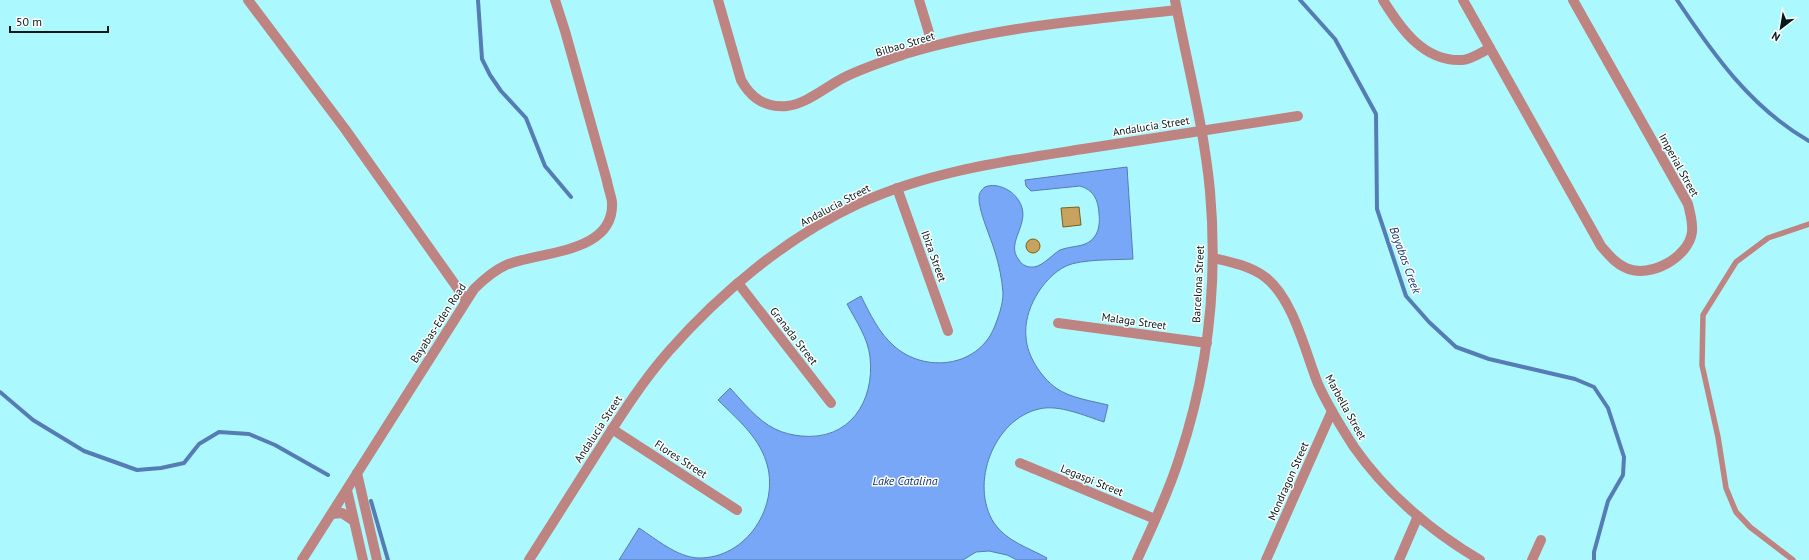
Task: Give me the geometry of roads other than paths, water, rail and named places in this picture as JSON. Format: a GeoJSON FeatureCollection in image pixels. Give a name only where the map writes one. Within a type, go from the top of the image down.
{"type":"FeatureCollection","features":[{"type":"Feature","properties":{"kind":"street"},"geometry":{"type":"LineString","coordinates":[[248,0],[345,129],[466,300]]}},
{"type":"Feature","properties":{"kind":"street","name":"Bayabas-Eden Road"},"geometry":{"type":"LineString","coordinates":[[302,560],[466,300],[484,278],[507,264],[588,243],[602,232],[610,219],[612,202],[607,181],[555,0]]}},
{"type":"Feature","properties":{"kind":"street","name":"Bilbao Street"},"geometry":{"type":"LineString","coordinates":[[718,0],[741,80],[747,91],[766,105],[778,107],[789,106],[804,100],[844,78],[905,54],[933,46],[998,33],[1176,5]]}},
{"type":"Feature","properties":{"kind":"street"},"geometry":{"type":"LineString","coordinates":[[919,0],[933,46]]}},
{"type":"Feature","properties":{"kind":"street"},"geometry":{"type":"LineString","coordinates":[[1383,0],[1407,35],[1424,51],[1442,59],[1463,60],[1490,48]]}},
{"type":"Feature","properties":{"kind":"street","name":"Imperial Street"},"geometry":{"type":"LineString","coordinates":[[1463,0],[1601,246],[1614,261],[1628,269],[1642,271],[1658,268],[1676,257],[1685,248],[1692,233],[1692,217],[1688,204],[1573,0]]}},
{"type":"Feature","properties":{"kind":"street","name":"Barcelona Street"},"geometry":{"type":"LineString","coordinates":[[1137,560],[1156,519],[1179,461],[1189,429],[1199,388],[1207,343],[1212,298],[1213,258],[1210,190],[1201,131],[1176,5]]}},
{"type":"Feature","properties":{"kind":"street","name":"Andalucia Street"},"geometry":{"type":"LineString","coordinates":[[529,560],[612,429],[640,388],[668,352],[703,314],[738,283],[815,227],[858,204],[897,188],[936,176],[1012,160],[1298,116]]}},
{"type":"Feature","properties":{"kind":"street","name":"Ibiza Street"},"geometry":{"type":"LineString","coordinates":[[897,188],[948,331]]}},
{"type":"Feature","properties":{"kind":"street","name":"Marbella Street"},"geometry":{"type":"LineString","coordinates":[[1213,258],[1233,262],[1249,268],[1265,277],[1278,290],[1292,313],[1319,386],[1332,411],[1355,448],[1401,501],[1442,537],[1480,560]]}},
{"type":"Feature","properties":{"kind":"street","name":"Granada Street"},"geometry":{"type":"LineString","coordinates":[[738,283],[831,403]]}},
{"type":"Feature","properties":{"kind":"street","name":"Malaga Street"},"geometry":{"type":"LineString","coordinates":[[1058,323],[1207,343]]}},
{"type":"Feature","properties":{"kind":"street","name":"Mondragon Street"},"geometry":{"type":"LineString","coordinates":[[1266,560],[1332,411]]}},
{"type":"Feature","properties":{"kind":"street","name":"Flores Street"},"geometry":{"type":"LineString","coordinates":[[612,429],[737,510]]}},
{"type":"Feature","properties":{"kind":"street","name":"Legaspi Street"},"geometry":{"type":"LineString","coordinates":[[1020,463],[1156,519]]}},
{"type":"Feature","properties":{"kind":"street"},"geometry":{"type":"LineString","coordinates":[[357,473],[377,560]]}},
{"type":"Feature","properties":{"kind":"street"},"geometry":{"type":"LineString","coordinates":[[347,490],[364,560]]}},
{"type":"Feature","properties":{"kind":"street"},"geometry":{"type":"LineString","coordinates":[[332,514],[342,514],[354,521]]}},
{"type":"Feature","properties":{"kind":"street"},"geometry":{"type":"LineString","coordinates":[[1398,560],[1418,516]]}},
{"type":"Feature","properties":{"kind":"street"},"geometry":{"type":"LineString","coordinates":[[1532,560],[1541,540]]}},
{"type":"Feature","properties":{"kind":"lane"},"geometry":{"type":"LineString","coordinates":[[1792,560],[1750,527],[1736,512],[1726,488],[1702,365],[1703,315],[1736,262],[1768,238],[1809,224]]}},
{"type":"Feature","properties":{"kind":"water","name":"Lake Catalina"},"geometry":{"type":"Polygon","coordinates":[[[1127,167],[1133,259],[1080,262],[1066,266],[1057,271],[1049,278],[1036,296],[1031,306],[1026,327],[1026,337],[1029,351],[1040,372],[1056,388],[1068,394],[1081,399],[1108,405],[1104,422],[1072,411],[1055,408],[1039,409],[1023,415],[1009,426],[998,439],[990,455],[985,472],[984,490],[987,507],[994,523],[1005,535],[1018,544],[1047,558],[1046,560],[1017,560],[1007,555],[989,551],[976,552],[963,560],[619,560],[639,528],[675,551],[690,557],[698,558],[716,556],[731,549],[745,539],[756,526],[764,511],[769,495],[769,478],[766,461],[758,443],[752,435],[718,400],[730,388],[762,421],[781,432],[801,436],[818,436],[833,432],[845,425],[855,415],[863,403],[868,389],[870,374],[870,357],[867,343],[847,304],[861,296],[875,323],[889,341],[906,355],[920,360],[934,363],[949,362],[963,358],[975,351],[986,341],[999,316],[1003,293],[998,262],[979,203],[981,191],[984,188],[988,186],[999,186],[1015,195],[1019,201],[1023,217],[1016,239],[1015,253],[1022,264],[1028,267],[1033,267],[1038,266],[1060,250],[1084,244],[1093,239],[1098,231],[1099,213],[1098,204],[1094,196],[1085,188],[1080,186],[1031,191],[1026,186],[1025,180],[1127,167]]]}},
{"type":"Feature","properties":{"kind":"waterway"},"geometry":{"type":"LineString","coordinates":[[478,0],[482,59],[490,75],[501,91],[526,118],[545,166],[571,197]]}},
{"type":"Feature","properties":{"kind":"waterway","name":"Bayabas Creek"},"geometry":{"type":"LineString","coordinates":[[1300,0],[1335,39],[1376,114],[1377,209],[1406,296],[1429,322],[1456,347],[1489,359],[1575,379],[1594,387],[1608,408],[1624,457],[1623,475],[1608,501],[1594,552],[1594,560]]}},
{"type":"Feature","properties":{"kind":"waterway"},"geometry":{"type":"LineString","coordinates":[[1677,0],[1719,60],[1751,96],[1788,128],[1809,141]]}},
{"type":"Feature","properties":{"kind":"waterway"},"geometry":{"type":"LineString","coordinates":[[0,392],[33,420],[84,451],[137,470],[161,468],[184,463],[199,444],[219,432],[249,434],[275,445],[328,475]]}},
{"type":"Feature","properties":{"kind":"waterway"},"geometry":{"type":"LineString","coordinates":[[371,501],[388,560]]}}]}
